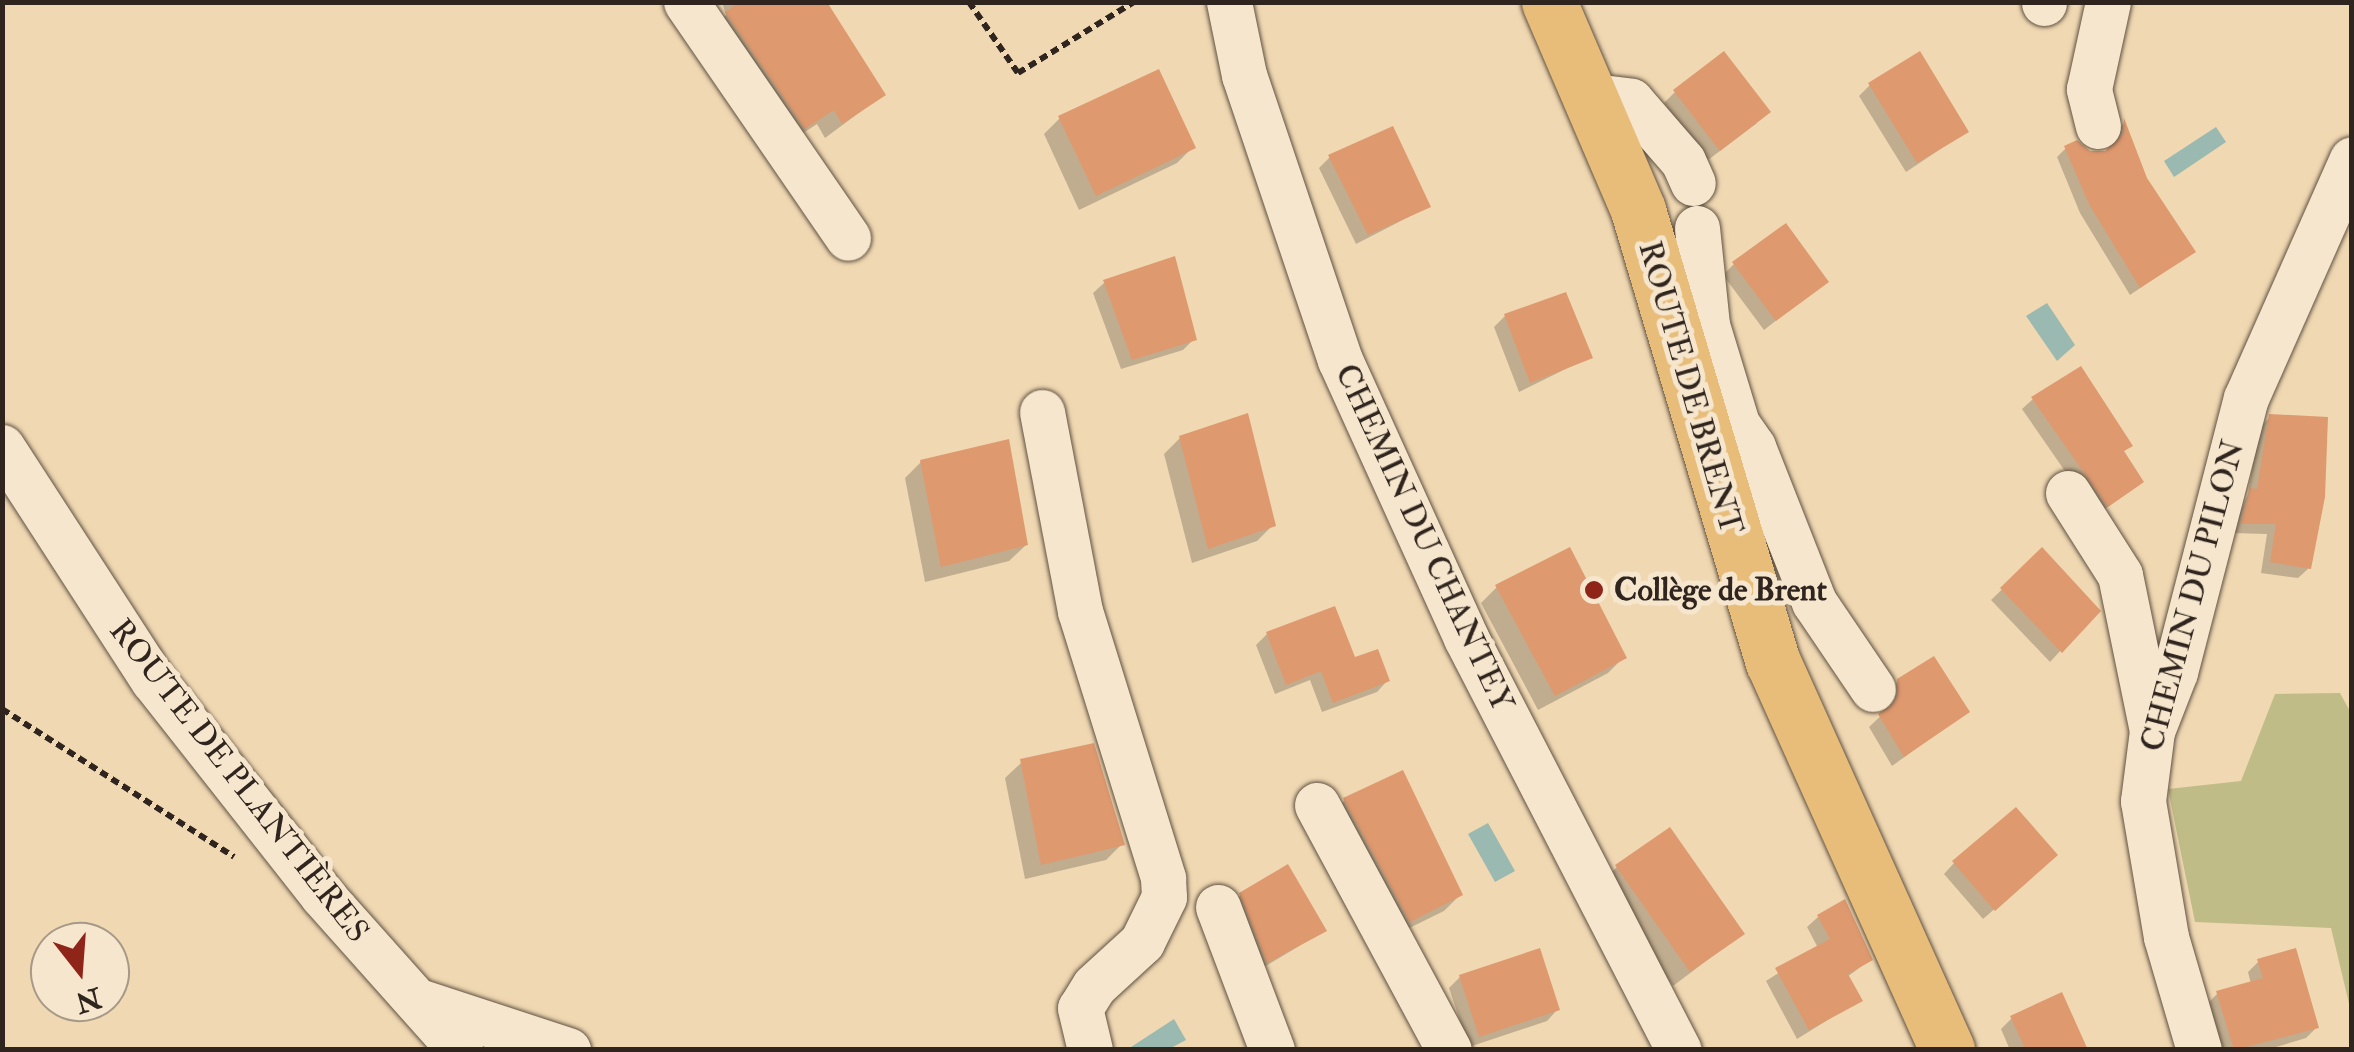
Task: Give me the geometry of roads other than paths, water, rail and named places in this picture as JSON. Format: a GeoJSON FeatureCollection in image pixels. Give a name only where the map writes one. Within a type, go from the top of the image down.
{"type":"FeatureCollection","features":[{"type":"Feature","properties":{"kind":"main road","name":"ROUTE DE BRENT"},"geometry":{"type":"LineString","coordinates":[[1550,2],[1593,96],[1716,421],[1773,662],[1947,1050]]}},
{"type":"Feature","properties":{"kind":"street"},"geometry":{"type":"LineString","coordinates":[[686,2],[848,238]]}},
{"type":"Feature","properties":{"kind":"street","name":"CHEMIN DU CHANTEY"},"geometry":{"type":"LineString","coordinates":[[1229,2],[1244,75],[1340,360],[1466,638],[1674,1040]]}},
{"type":"Feature","properties":{"kind":"street"},"geometry":{"type":"LineString","coordinates":[[2098,126],[2089,89],[2108,2]]}},
{"type":"Feature","properties":{"kind":"street"},"geometry":{"type":"LineString","coordinates":[[1593,96],[1630,101],[1684,162],[1693,184]]}},
{"type":"Feature","properties":{"kind":"street","name":"CHEMIN DU PILON"},"geometry":{"type":"LineString","coordinates":[[2199,1050],[2166,936],[2143,801],[2152,731],[2175,672],[2246,398],[2352,159]]}},
{"type":"Feature","properties":{"kind":"street"},"geometry":{"type":"LineString","coordinates":[[1697,228],[1716,421],[1754,447],[1814,602],[1872,689]]}},
{"type":"Feature","properties":{"kind":"street"},"geometry":{"type":"LineString","coordinates":[[1042,412],[1080,612],[1163,878],[1164,898],[1142,942],[1094,986],[1080,1008],[1090,1050]]}},
{"type":"Feature","properties":{"kind":"street","name":"ROUTE DE PLANTIÈRES"},"geometry":{"type":"LineString","coordinates":[[2,448],[153,680],[410,998],[460,1050]]}},
{"type":"Feature","properties":{"kind":"street"},"geometry":{"type":"LineString","coordinates":[[2068,493],[2120,575],[2152,731]]}},
{"type":"Feature","properties":{"kind":"street"},"geometry":{"type":"LineString","coordinates":[[1317,804],[1449,1050]]}},
{"type":"Feature","properties":{"kind":"street"},"geometry":{"type":"LineString","coordinates":[[1218,907],[1272,1050]]}},
{"type":"Feature","properties":{"kind":"street"},"geometry":{"type":"LineString","coordinates":[[410,998],[568,1050]]}},
{"type":"Feature","properties":{"kind":"water"},"geometry":{"type":"Polygon","coordinates":[[[2216,127],[2226,142],[2174,177],[2164,161],[2216,127]]]}},
{"type":"Feature","properties":{"kind":"water"},"geometry":{"type":"Polygon","coordinates":[[[2047,303],[2075,345],[2057,361],[2026,316],[2047,303]]]}},
{"type":"Feature","properties":{"kind":"water"},"geometry":{"type":"Polygon","coordinates":[[[1488,823],[1515,871],[1495,882],[1468,834],[1488,823]]]}},
{"type":"Feature","properties":{"kind":"water"},"geometry":{"type":"Polygon","coordinates":[[[1174,1019],[1186,1040],[1169,1049],[1128,1049],[1174,1019]]]}},
{"type":"Feature","properties":{"kind":"place","name":"Collège de Brent"},"geometry":{"type":"Point","coordinates":[1594,590]}}]}
